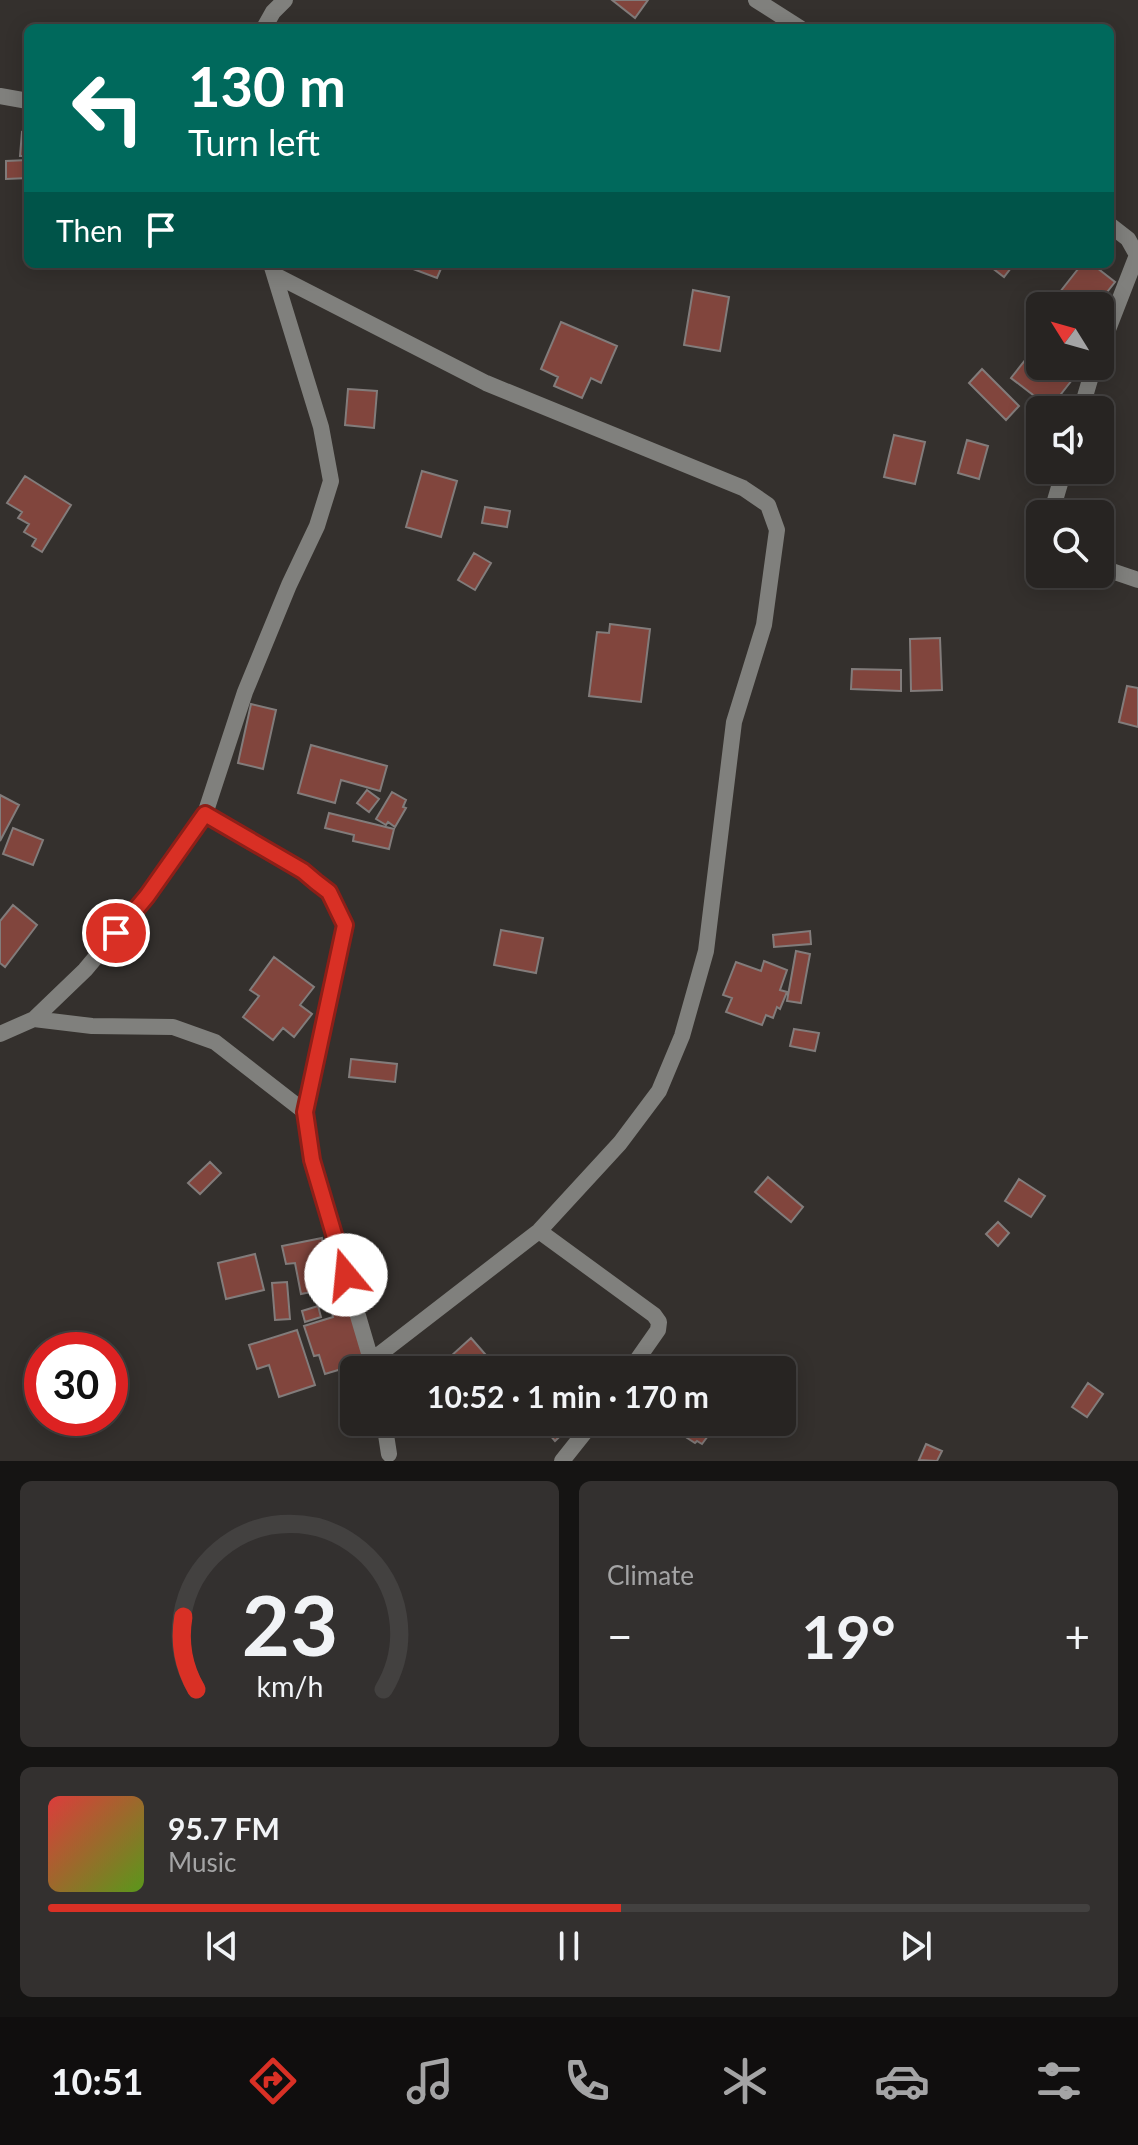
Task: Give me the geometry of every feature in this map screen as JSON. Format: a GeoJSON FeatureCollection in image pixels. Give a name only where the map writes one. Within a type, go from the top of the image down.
{"type":"FeatureCollection","features":[{"type":"Feature","properties":{"kind":"street"},"geometry":{"type":"LineString","coordinates":[[266,24],[285,0]]}},
{"type":"Feature","properties":{"kind":"street"},"geometry":{"type":"LineString","coordinates":[[756,0],[774,5],[795,24]]}},
{"type":"Feature","properties":{"kind":"street"},"geometry":{"type":"LineString","coordinates":[[0,96],[24,100]]}},
{"type":"Feature","properties":{"kind":"street"},"geometry":{"type":"LineString","coordinates":[[1114,228],[1128,239],[1137,255],[1114,314]]}},
{"type":"Feature","properties":{"kind":"street"},"geometry":{"type":"LineString","coordinates":[[0,1034],[34,1019],[85,970],[147,896],[205,814],[245,692],[317,526],[331,481],[321,427],[273,269]]}},
{"type":"Feature","properties":{"kind":"street"},"geometry":{"type":"LineString","coordinates":[[273,269],[486,383],[743,488],[768,505],[777,530],[764,625],[734,722],[706,951],[682,1036],[659,1091],[620,1143],[539,1231],[384,1356]]}},
{"type":"Feature","properties":{"kind":"street"},"geometry":{"type":"LineString","coordinates":[[1114,572],[1138,580]]}},
{"type":"Feature","properties":{"kind":"street"},"geometry":{"type":"LineString","coordinates":[[205,814],[312,878],[329,892],[345,925],[305,1112],[312,1160],[370,1356]]}},
{"type":"Feature","properties":{"kind":"street"},"geometry":{"type":"LineString","coordinates":[[34,1019],[92,1026],[173,1027],[215,1042],[305,1112]]}},
{"type":"Feature","properties":{"kind":"street"},"geometry":{"type":"LineString","coordinates":[[539,1231],[654,1315],[659,1322],[658,1330],[640,1356]]}},
{"type":"Feature","properties":{"kind":"street"},"geometry":{"type":"LineString","coordinates":[[386,1436],[389,1454]]}},
{"type":"Feature","properties":{"kind":"street"},"geometry":{"type":"LineString","coordinates":[[562,1461],[582,1436]]}},
{"type":"Feature","properties":{"kind":"building"},"geometry":{"type":"Polygon","coordinates":[[[612,0],[648,0],[635,18],[612,0]]]}},
{"type":"Feature","properties":{"kind":"building"},"geometry":{"type":"Polygon","coordinates":[[[22,132],[24,156],[20,156],[22,132]]]}},
{"type":"Feature","properties":{"kind":"building"},"geometry":{"type":"Polygon","coordinates":[[[24,160],[24,178],[6,179],[6,161],[24,160]]]}},
{"type":"Feature","properties":{"kind":"building"},"geometry":{"type":"Polygon","coordinates":[[[410,268],[441,268],[437,278],[410,268]]]}},
{"type":"Feature","properties":{"kind":"building"},"geometry":{"type":"Polygon","coordinates":[[[992,268],[1011,268],[1004,277],[992,268]]]}},
{"type":"Feature","properties":{"kind":"building"},"geometry":{"type":"Polygon","coordinates":[[[1079,268],[1097,268],[1115,282],[1107,292],[1060,292],[1079,268]]]}},
{"type":"Feature","properties":{"kind":"building"},"geometry":{"type":"Polygon","coordinates":[[[693,290],[729,297],[720,351],[684,345],[693,290]]]}},
{"type":"Feature","properties":{"kind":"building"},"geometry":{"type":"Polygon","coordinates":[[[561,322],[617,346],[601,383],[591,378],[582,398],[554,386],[558,377],[541,369],[561,322]]]}},
{"type":"Feature","properties":{"kind":"building"},"geometry":{"type":"Polygon","coordinates":[[[1026,359],[1026,380],[1072,380],[1059,396],[1034,396],[1011,378],[1026,359]]]}},
{"type":"Feature","properties":{"kind":"building"},"geometry":{"type":"Polygon","coordinates":[[[982,369],[1019,406],[1006,420],[969,383],[982,369]]]}},
{"type":"Feature","properties":{"kind":"building"},"geometry":{"type":"Polygon","coordinates":[[[348,389],[377,391],[374,428],[345,425],[348,389]]]}},
{"type":"Feature","properties":{"kind":"building"},"geometry":{"type":"Polygon","coordinates":[[[894,435],[925,442],[915,484],[884,477],[894,435]]]}},
{"type":"Feature","properties":{"kind":"building"},"geometry":{"type":"Polygon","coordinates":[[[967,440],[988,446],[979,479],[958,473],[967,440]]]}},
{"type":"Feature","properties":{"kind":"building"},"geometry":{"type":"Polygon","coordinates":[[[422,471],[457,481],[441,537],[406,527],[422,471]]]}},
{"type":"Feature","properties":{"kind":"building"},"geometry":{"type":"Polygon","coordinates":[[[25,476],[71,505],[42,552],[32,546],[36,539],[24,532],[29,524],[18,518],[22,512],[7,503],[25,476]]]}},
{"type":"Feature","properties":{"kind":"building"},"geometry":{"type":"Polygon","coordinates":[[[485,507],[510,511],[507,527],[482,523],[485,507]]]}},
{"type":"Feature","properties":{"kind":"building"},"geometry":{"type":"Polygon","coordinates":[[[474,553],[491,563],[475,590],[458,580],[474,553]]]}},
{"type":"Feature","properties":{"kind":"building"},"geometry":{"type":"Polygon","coordinates":[[[610,624],[650,629],[641,702],[589,696],[597,632],[609,633],[610,624]]]}},
{"type":"Feature","properties":{"kind":"building"},"geometry":{"type":"Polygon","coordinates":[[[940,638],[942,690],[911,691],[910,639],[940,638]]]}},
{"type":"Feature","properties":{"kind":"building"},"geometry":{"type":"Polygon","coordinates":[[[852,669],[901,670],[901,691],[851,689],[852,669]]]}},
{"type":"Feature","properties":{"kind":"building"},"geometry":{"type":"Polygon","coordinates":[[[1127,686],[1138,688],[1138,727],[1119,722],[1127,686]]]}},
{"type":"Feature","properties":{"kind":"building"},"geometry":{"type":"Polygon","coordinates":[[[251,704],[276,710],[263,769],[238,763],[251,704]]]}},
{"type":"Feature","properties":{"kind":"building"},"geometry":{"type":"Polygon","coordinates":[[[311,745],[387,766],[380,791],[341,780],[335,803],[298,793],[311,745]]]}},
{"type":"Feature","properties":{"kind":"building"},"geometry":{"type":"Polygon","coordinates":[[[367,790],[379,799],[369,812],[357,803],[367,790]]]}},
{"type":"Feature","properties":{"kind":"building"},"geometry":{"type":"Polygon","coordinates":[[[392,792],[406,800],[403,807],[406,808],[395,827],[376,819],[392,792]]]}},
{"type":"Feature","properties":{"kind":"building"},"geometry":{"type":"Polygon","coordinates":[[[0,795],[19,805],[0,841],[0,795]]]}},
{"type":"Feature","properties":{"kind":"building"},"geometry":{"type":"Polygon","coordinates":[[[329,813],[394,829],[389,849],[353,841],[354,835],[325,828],[329,813]]]}},
{"type":"Feature","properties":{"kind":"building"},"geometry":{"type":"Polygon","coordinates":[[[13,828],[43,840],[33,865],[3,854],[13,828]]]}},
{"type":"Feature","properties":{"kind":"building"},"geometry":{"type":"Polygon","coordinates":[[[13,905],[37,925],[5,967],[0,963],[0,921],[13,905]]]}},
{"type":"Feature","properties":{"kind":"building"},"geometry":{"type":"Polygon","coordinates":[[[501,930],[543,938],[536,973],[494,965],[501,930]]]}},
{"type":"Feature","properties":{"kind":"building"},"geometry":{"type":"Polygon","coordinates":[[[810,931],[811,944],[774,947],[773,935],[810,931]]]}},
{"type":"Feature","properties":{"kind":"building"},"geometry":{"type":"Polygon","coordinates":[[[796,951],[810,954],[801,1003],[787,1001],[796,951]]]}},
{"type":"Feature","properties":{"kind":"building"},"geometry":{"type":"Polygon","coordinates":[[[274,957],[314,987],[300,1005],[312,1014],[294,1037],[283,1028],[273,1040],[243,1017],[259,996],[250,990],[274,957]]]}},
{"type":"Feature","properties":{"kind":"building"},"geometry":{"type":"Polygon","coordinates":[[[764,961],[787,970],[780,990],[787,992],[780,1009],[777,1007],[773,1018],[766,1015],[762,1025],[726,1012],[732,998],[723,995],[736,962],[761,971],[764,961]]]}},
{"type":"Feature","properties":{"kind":"building"},"geometry":{"type":"Polygon","coordinates":[[[794,1029],[819,1033],[815,1051],[790,1046],[794,1029]]]}},
{"type":"Feature","properties":{"kind":"building"},"geometry":{"type":"Polygon","coordinates":[[[351,1059],[397,1064],[395,1082],[349,1077],[351,1059]]]}},
{"type":"Feature","properties":{"kind":"building"},"geometry":{"type":"Polygon","coordinates":[[[210,1162],[221,1173],[200,1194],[188,1183],[210,1162]]]}},
{"type":"Feature","properties":{"kind":"building"},"geometry":{"type":"Polygon","coordinates":[[[768,1177],[803,1207],[791,1222],[755,1192],[768,1177]]]}},
{"type":"Feature","properties":{"kind":"building"},"geometry":{"type":"Polygon","coordinates":[[[1019,1179],[1045,1196],[1031,1217],[1005,1201],[1019,1179]]]}},
{"type":"Feature","properties":{"kind":"building"},"geometry":{"type":"Polygon","coordinates":[[[998,1222],[1009,1233],[998,1246],[986,1234],[998,1222]]]}},
{"type":"Feature","properties":{"kind":"building"},"geometry":{"type":"Polygon","coordinates":[[[322,1238],[324,1249],[334,1247],[339,1273],[324,1276],[326,1289],[301,1294],[295,1263],[286,1264],[282,1246],[322,1238]]]}},
{"type":"Feature","properties":{"kind":"building"},"geometry":{"type":"Polygon","coordinates":[[[255,1254],[264,1290],[226,1299],[218,1263],[255,1254]]]}},
{"type":"Feature","properties":{"kind":"building"},"geometry":{"type":"Polygon","coordinates":[[[287,1282],[290,1319],[275,1320],[272,1283],[287,1282]]]}},
{"type":"Feature","properties":{"kind":"building"},"geometry":{"type":"Polygon","coordinates":[[[350,1300],[367,1356],[340,1356],[340,1369],[325,1374],[319,1355],[314,1356],[304,1326],[333,1317],[330,1306],[350,1300]]]}},
{"type":"Feature","properties":{"kind":"building"},"geometry":{"type":"Polygon","coordinates":[[[318,1306],[321,1317],[305,1322],[302,1311],[318,1306]]]}},
{"type":"Feature","properties":{"kind":"building"},"geometry":{"type":"Polygon","coordinates":[[[297,1330],[315,1385],[279,1397],[269,1365],[257,1369],[249,1345],[297,1330]]]}},
{"type":"Feature","properties":{"kind":"building"},"geometry":{"type":"Polygon","coordinates":[[[471,1338],[487,1356],[451,1356],[471,1338]]]}},
{"type":"Feature","properties":{"kind":"building"},"geometry":{"type":"Polygon","coordinates":[[[1088,1383],[1103,1394],[1087,1417],[1072,1407],[1088,1383]]]}},
{"type":"Feature","properties":{"kind":"building"},"geometry":{"type":"Polygon","coordinates":[[[684,1436],[708,1436],[702,1444],[684,1436]]]}},
{"type":"Feature","properties":{"kind":"building"},"geometry":{"type":"Polygon","coordinates":[[[926,1444],[942,1451],[937,1461],[919,1460],[926,1444]]]}},
{"type":"Feature","properties":{"kind":"route"},"geometry":{"type":"LineString","coordinates":[[116,933],[147,896],[205,814],[303,871],[329,892],[345,925],[305,1112],[312,1160],[346,1275]]}}]}
